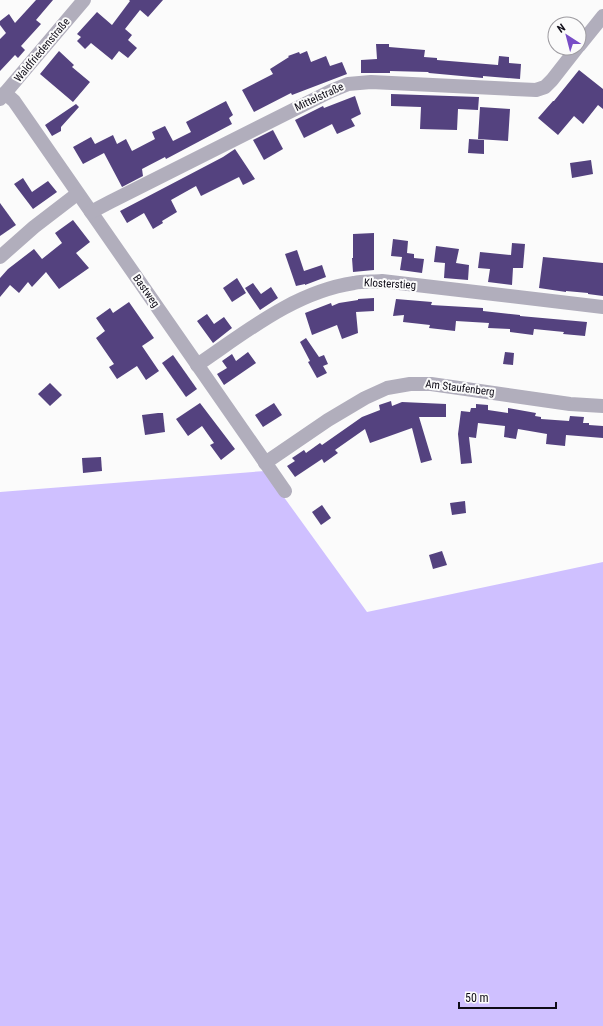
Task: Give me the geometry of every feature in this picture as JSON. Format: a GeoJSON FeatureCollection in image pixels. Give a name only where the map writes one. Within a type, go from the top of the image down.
{"type":"FeatureCollection","features":[{"type":"Feature","properties":{"kind":"street","name":"Waldfriedenstraße"},"geometry":{"type":"LineString","coordinates":[[3,96],[84,0]]}},
{"type":"Feature","properties":{"kind":"street","name":"Mittelstraße"},"geometry":{"type":"LineString","coordinates":[[587,36],[603,16]]}},
{"type":"Feature","properties":{"kind":"street","name":"Mittelstraße"},"geometry":{"type":"LineString","coordinates":[[91,212],[331,91],[348,84],[371,82],[536,90],[545,87],[571,56]]}},
{"type":"Feature","properties":{"kind":"street","name":"Bastweg"},"geometry":{"type":"LineString","coordinates":[[3,96],[14,101],[77,194],[285,491]]}},
{"type":"Feature","properties":{"kind":"street"},"geometry":{"type":"LineString","coordinates":[[0,257],[34,227],[77,194]]}},
{"type":"Feature","properties":{"kind":"street","name":"Klosterstieg"},"geometry":{"type":"LineString","coordinates":[[197,365],[288,305],[332,287],[355,282],[382,282],[603,307]]}},
{"type":"Feature","properties":{"kind":"street","name":"Am Staufenberg"},"geometry":{"type":"LineString","coordinates":[[265,463],[328,420],[365,398],[387,388],[410,384],[438,384],[562,403],[603,406]]}},
{"type":"Feature","properties":{"kind":"shaded area"},"geometry":{"type":"Polygon","coordinates":[[[265,471],[367,612],[603,562],[603,1026],[0,1026],[0,492],[265,471]]]}},
{"type":"Feature","properties":{"kind":"building"},"geometry":{"type":"Polygon","coordinates":[[[36,0],[53,0],[36,20],[41,24],[21,46],[25,50],[18,58],[15,55],[0,71],[0,39],[6,33],[0,25],[0,21],[9,14],[15,23],[36,0]]]}},
{"type":"Feature","properties":{"kind":"building"},"geometry":{"type":"Polygon","coordinates":[[[129,0],[163,0],[148,17],[140,10],[125,29],[132,35],[128,40],[137,48],[128,58],[119,51],[112,60],[91,43],[85,49],[77,41],[81,37],[77,34],[97,12],[112,25],[130,1],[129,0]]]}},
{"type":"Feature","properties":{"kind":"building"},"geometry":{"type":"Polygon","coordinates":[[[376,44],[389,44],[389,47],[425,50],[424,57],[437,58],[437,60],[498,65],[499,56],[509,57],[509,63],[521,64],[520,79],[483,76],[483,78],[428,72],[390,71],[390,73],[361,73],[361,60],[377,59],[376,44]]]}},
{"type":"Feature","properties":{"kind":"building"},"geometry":{"type":"Polygon","coordinates":[[[59,51],[74,65],[72,67],[90,82],[73,102],[40,74],[59,51]]]}},
{"type":"Feature","properties":{"kind":"building"},"geometry":{"type":"Polygon","coordinates":[[[307,51],[311,62],[326,56],[330,66],[342,62],[347,74],[292,95],[291,93],[254,112],[242,90],[273,74],[270,69],[289,57],[288,56],[307,51]]]}},
{"type":"Feature","properties":{"kind":"building"},"geometry":{"type":"Polygon","coordinates":[[[579,70],[603,89],[603,109],[598,105],[583,124],[574,116],[558,135],[538,118],[579,70]]]}},
{"type":"Feature","properties":{"kind":"building"},"geometry":{"type":"Polygon","coordinates":[[[391,94],[479,97],[478,110],[458,109],[457,130],[420,129],[421,107],[391,106],[391,94]]]}},
{"type":"Feature","properties":{"kind":"building"},"geometry":{"type":"Polygon","coordinates":[[[355,96],[361,114],[351,119],[355,126],[337,134],[332,124],[304,138],[295,120],[323,106],[324,108],[355,96]]]}},
{"type":"Feature","properties":{"kind":"building"},"geometry":{"type":"Polygon","coordinates":[[[226,101],[233,115],[229,118],[232,124],[166,159],[165,157],[142,169],[143,176],[122,187],[104,153],[83,164],[73,147],[91,137],[95,144],[113,135],[117,144],[126,139],[132,151],[155,139],[152,132],[165,126],[173,141],[191,132],[186,122],[226,101]]]}},
{"type":"Feature","properties":{"kind":"building"},"geometry":{"type":"Polygon","coordinates":[[[76,104],[79,107],[61,127],[61,131],[52,136],[45,125],[76,104]]]}},
{"type":"Feature","properties":{"kind":"building"},"geometry":{"type":"Polygon","coordinates":[[[480,107],[510,109],[508,141],[478,139],[480,107]]]}},
{"type":"Feature","properties":{"kind":"building"},"geometry":{"type":"Polygon","coordinates":[[[273,130],[283,149],[264,160],[253,140],[273,130]]]}},
{"type":"Feature","properties":{"kind":"building"},"geometry":{"type":"Polygon","coordinates":[[[469,139],[484,140],[484,154],[468,153],[469,139]]]}},
{"type":"Feature","properties":{"kind":"building"},"geometry":{"type":"Polygon","coordinates":[[[235,149],[255,179],[243,185],[239,177],[201,196],[196,186],[171,200],[177,212],[162,221],[163,223],[153,229],[144,213],[127,223],[120,211],[223,157],[235,149]]]}},
{"type":"Feature","properties":{"kind":"building"},"geometry":{"type":"Polygon","coordinates":[[[591,160],[593,174],[572,178],[570,163],[591,160]]]}},
{"type":"Feature","properties":{"kind":"building"},"geometry":{"type":"Polygon","coordinates":[[[23,178],[32,192],[48,181],[57,192],[33,209],[14,184],[23,178]]]}},
{"type":"Feature","properties":{"kind":"building"},"geometry":{"type":"Polygon","coordinates":[[[0,203],[16,225],[0,236],[0,203]]]}},
{"type":"Feature","properties":{"kind":"building"},"geometry":{"type":"Polygon","coordinates":[[[73,220],[90,242],[76,253],[89,268],[59,289],[46,272],[32,287],[28,282],[19,293],[10,285],[0,297],[0,278],[8,269],[34,249],[42,259],[62,243],[55,233],[73,220]]]}},
{"type":"Feature","properties":{"kind":"building"},"geometry":{"type":"Polygon","coordinates":[[[374,233],[374,270],[353,272],[353,234],[374,233]]]}},
{"type":"Feature","properties":{"kind":"building"},"geometry":{"type":"Polygon","coordinates":[[[393,239],[408,241],[407,253],[414,254],[414,258],[424,259],[422,273],[400,270],[402,257],[391,256],[393,239]]]}},
{"type":"Feature","properties":{"kind":"building"},"geometry":{"type":"Polygon","coordinates":[[[512,243],[525,244],[523,268],[513,268],[512,285],[488,282],[490,269],[478,268],[480,252],[511,255],[512,243]]]}},
{"type":"Feature","properties":{"kind":"building"},"geometry":{"type":"Polygon","coordinates":[[[436,246],[459,249],[456,263],[469,265],[468,280],[444,278],[445,263],[434,262],[436,246]]]}},
{"type":"Feature","properties":{"kind":"building"},"geometry":{"type":"Polygon","coordinates":[[[297,250],[304,271],[322,265],[326,277],[305,285],[296,286],[285,254],[297,250]]]}},
{"type":"Feature","properties":{"kind":"building"},"geometry":{"type":"Polygon","coordinates":[[[543,257],[603,263],[603,296],[539,288],[543,257]]]}},
{"type":"Feature","properties":{"kind":"building"},"geometry":{"type":"Polygon","coordinates":[[[237,278],[246,293],[232,302],[223,288],[237,278]]]}},
{"type":"Feature","properties":{"kind":"building"},"geometry":{"type":"Polygon","coordinates":[[[253,283],[261,294],[271,287],[278,298],[260,310],[245,288],[253,283]]]}},
{"type":"Feature","properties":{"kind":"building"},"geometry":{"type":"Polygon","coordinates":[[[374,298],[374,311],[356,312],[358,333],[342,339],[337,325],[312,335],[305,313],[331,303],[332,306],[358,299],[374,298]]]}},
{"type":"Feature","properties":{"kind":"building"},"geometry":{"type":"Polygon","coordinates":[[[396,299],[432,302],[431,305],[483,308],[483,311],[520,316],[587,322],[585,336],[534,329],[533,335],[510,332],[510,329],[488,328],[489,323],[456,321],[455,331],[429,328],[430,325],[403,322],[404,315],[393,316],[396,299]]]}},
{"type":"Feature","properties":{"kind":"building"},"geometry":{"type":"Polygon","coordinates":[[[129,302],[154,338],[142,346],[159,371],[146,380],[137,366],[117,379],[109,367],[114,364],[96,338],[105,331],[96,318],[110,308],[113,313],[129,302]]]}},
{"type":"Feature","properties":{"kind":"building"},"geometry":{"type":"Polygon","coordinates":[[[207,314],[214,324],[224,317],[232,328],[213,343],[197,321],[207,314]]]}},
{"type":"Feature","properties":{"kind":"building"},"geometry":{"type":"Polygon","coordinates":[[[306,338],[319,357],[324,355],[328,364],[323,366],[327,373],[317,378],[308,362],[310,361],[300,342],[306,338]]]}},
{"type":"Feature","properties":{"kind":"building"},"geometry":{"type":"Polygon","coordinates":[[[248,352],[256,363],[224,385],[217,374],[227,368],[222,361],[232,354],[236,361],[248,352]]]}},
{"type":"Feature","properties":{"kind":"building"},"geometry":{"type":"Polygon","coordinates":[[[505,352],[514,353],[513,365],[503,364],[505,352]]]}},
{"type":"Feature","properties":{"kind":"building"},"geometry":{"type":"Polygon","coordinates":[[[173,355],[197,389],[186,397],[162,363],[173,355]]]}},
{"type":"Feature","properties":{"kind":"building"},"geometry":{"type":"Polygon","coordinates":[[[50,383],[62,395],[50,406],[38,394],[50,383]]]}},
{"type":"Feature","properties":{"kind":"building"},"geometry":{"type":"Polygon","coordinates":[[[391,401],[392,406],[402,402],[446,404],[446,417],[419,417],[432,460],[421,463],[412,428],[370,443],[365,429],[335,450],[338,453],[324,463],[322,459],[295,477],[287,466],[295,461],[292,458],[304,450],[306,453],[320,443],[322,445],[362,417],[380,410],[379,405],[391,401]]]}},
{"type":"Feature","properties":{"kind":"building"},"geometry":{"type":"Polygon","coordinates":[[[200,403],[235,449],[221,460],[210,445],[214,443],[202,426],[188,436],[176,419],[200,403]]]}},
{"type":"Feature","properties":{"kind":"building"},"geometry":{"type":"Polygon","coordinates":[[[274,403],[282,415],[263,427],[255,415],[274,403]]]}},
{"type":"Feature","properties":{"kind":"building"},"geometry":{"type":"Polygon","coordinates":[[[476,404],[488,405],[488,410],[508,413],[508,408],[536,413],[535,416],[541,417],[541,419],[569,421],[570,416],[584,417],[583,423],[603,426],[603,438],[566,435],[565,446],[546,444],[547,434],[518,429],[516,439],[504,437],[505,426],[478,423],[476,438],[469,437],[472,463],[461,464],[458,434],[461,411],[470,412],[471,408],[476,408],[476,404]]]}},
{"type":"Feature","properties":{"kind":"building"},"geometry":{"type":"Polygon","coordinates":[[[163,413],[165,432],[145,435],[142,415],[163,413]]]}},
{"type":"Feature","properties":{"kind":"building"},"geometry":{"type":"Polygon","coordinates":[[[101,457],[102,471],[83,473],[82,458],[101,457]]]}},
{"type":"Feature","properties":{"kind":"building"},"geometry":{"type":"Polygon","coordinates":[[[465,501],[466,513],[452,515],[450,503],[465,501]]]}},
{"type":"Feature","properties":{"kind":"building"},"geometry":{"type":"Polygon","coordinates":[[[322,505],[331,518],[321,525],[312,512],[322,505]]]}},
{"type":"Feature","properties":{"kind":"building"},"geometry":{"type":"Polygon","coordinates":[[[442,551],[447,565],[433,569],[429,555],[442,551]]]}}]}
